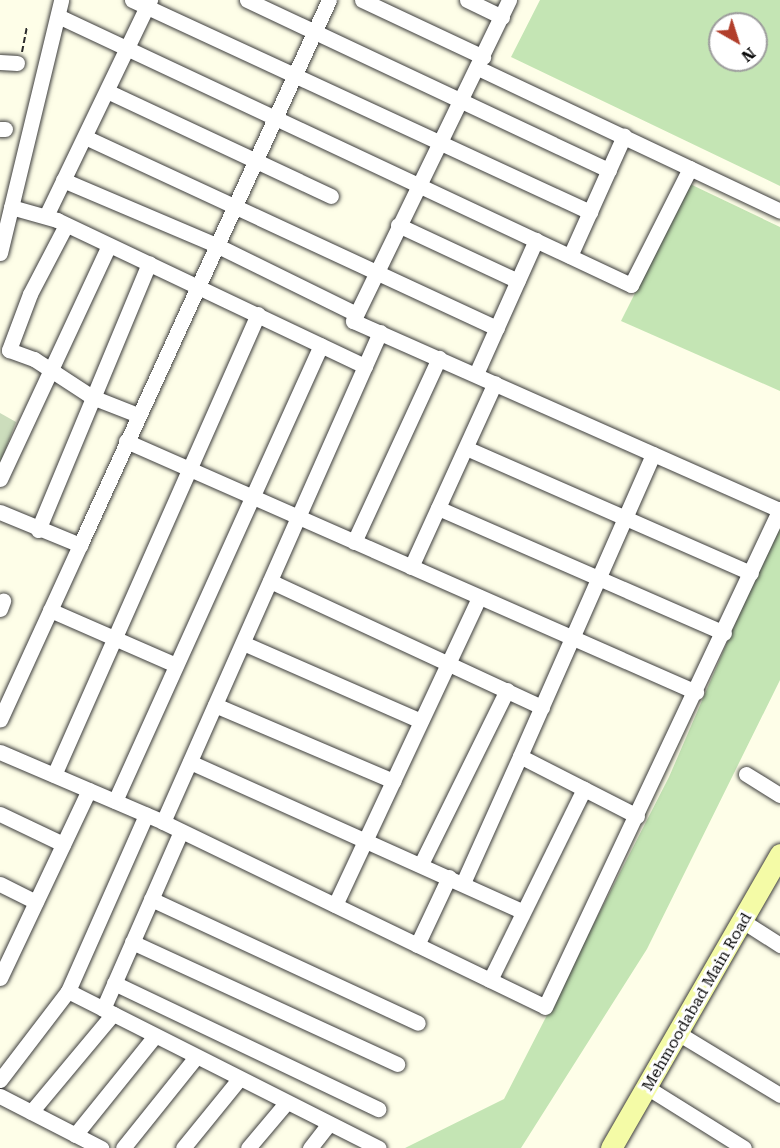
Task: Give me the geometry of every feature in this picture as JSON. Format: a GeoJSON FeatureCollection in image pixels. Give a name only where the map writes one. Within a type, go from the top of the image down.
{"type":"FeatureCollection","features":[{"type":"Feature","properties":{"kind":"main road","name":"Mehmoodabad Main Road"},"geometry":{"type":"LineString","coordinates":[[611,1148],[681,1035],[779,860]]}},
{"type":"Feature","properties":{"kind":"street"},"geometry":{"type":"LineString","coordinates":[[0,253],[61,0]]}},
{"type":"Feature","properties":{"kind":"street"},"geometry":{"type":"LineString","coordinates":[[132,0],[149,3],[294,75],[590,212]]}},
{"type":"Feature","properties":{"kind":"street"},"geometry":{"type":"LineString","coordinates":[[247,0],[459,97],[609,170]]}},
{"type":"Feature","properties":{"kind":"street"},"geometry":{"type":"LineString","coordinates":[[0,720],[214,244],[329,0]]}},
{"type":"Feature","properties":{"kind":"street"},"geometry":{"type":"LineString","coordinates":[[362,0],[624,136],[780,211]]}},
{"type":"Feature","properties":{"kind":"street"},"geometry":{"type":"LineString","coordinates":[[467,0],[502,17]]}},
{"type":"Feature","properties":{"kind":"street"},"geometry":{"type":"LineString","coordinates":[[1,755],[163,822],[545,1006],[724,633],[780,509],[352,321],[459,97],[480,62],[509,0]]}},
{"type":"Feature","properties":{"kind":"street"},"geometry":{"type":"LineString","coordinates":[[46,216],[109,92],[149,3]]}},
{"type":"Feature","properties":{"kind":"street"},"geometry":{"type":"LineString","coordinates":[[58,16],[631,285],[690,168]]}},
{"type":"Feature","properties":{"kind":"street"},"geometry":{"type":"LineString","coordinates":[[0,62],[17,63]]}},
{"type":"Feature","properties":{"kind":"street"},"geometry":{"type":"LineString","coordinates":[[109,92],[331,196]]}},
{"type":"Feature","properties":{"kind":"street"},"geometry":{"type":"LineString","coordinates":[[570,256],[624,136]]}},
{"type":"Feature","properties":{"kind":"street"},"geometry":{"type":"LineString","coordinates":[[85,137],[497,328]]}},
{"type":"Feature","properties":{"kind":"street"},"geometry":{"type":"LineString","coordinates":[[63,180],[214,244],[356,314]]}},
{"type":"Feature","properties":{"kind":"street"},"geometry":{"type":"LineString","coordinates":[[11,207],[46,216],[196,284],[365,366]]}},
{"type":"Feature","properties":{"kind":"street"},"geometry":{"type":"LineString","coordinates":[[66,225],[30,294],[9,350],[92,397],[138,415]]}},
{"type":"Feature","properties":{"kind":"street"},"geometry":{"type":"LineString","coordinates":[[399,225],[518,280]]}},
{"type":"Feature","properties":{"kind":"street"},"geometry":{"type":"LineString","coordinates":[[476,374],[536,240]]}},
{"type":"Feature","properties":{"kind":"street"},"geometry":{"type":"LineString","coordinates":[[0,479],[110,245]]}},
{"type":"Feature","properties":{"kind":"street"},"geometry":{"type":"LineString","coordinates":[[38,530],[149,263]]}},
{"type":"Feature","properties":{"kind":"street"},"geometry":{"type":"LineString","coordinates":[[54,775],[258,314]]}},
{"type":"Feature","properties":{"kind":"street"},"geometry":{"type":"LineString","coordinates":[[163,822],[380,332]]}},
{"type":"Feature","properties":{"kind":"street"},"geometry":{"type":"LineString","coordinates":[[115,801],[321,345]]}},
{"type":"Feature","properties":{"kind":"street"},"geometry":{"type":"LineString","coordinates":[[354,542],[439,358]]}},
{"type":"Feature","properties":{"kind":"street"},"geometry":{"type":"LineString","coordinates":[[411,567],[495,383]]}},
{"type":"Feature","properties":{"kind":"street"},"geometry":{"type":"LineString","coordinates":[[126,441],[696,692]]}},
{"type":"Feature","properties":{"kind":"street"},"geometry":{"type":"LineString","coordinates":[[466,448],[751,573]]}},
{"type":"Feature","properties":{"kind":"street"},"geometry":{"type":"LineString","coordinates":[[417,945],[456,880],[519,756],[653,454]]}},
{"type":"Feature","properties":{"kind":"street"},"geometry":{"type":"LineString","coordinates":[[438,508],[724,633]]}},
{"type":"Feature","properties":{"kind":"street"},"geometry":{"type":"LineString","coordinates":[[0,512],[38,530],[80,545]]}},
{"type":"Feature","properties":{"kind":"street"},"geometry":{"type":"LineString","coordinates":[[270,582],[542,706]]}},
{"type":"Feature","properties":{"kind":"street"},"geometry":{"type":"LineString","coordinates":[[335,905],[480,597]]}},
{"type":"Feature","properties":{"kind":"street"},"geometry":{"type":"LineString","coordinates":[[50,610],[176,666]]}},
{"type":"Feature","properties":{"kind":"street"},"geometry":{"type":"LineString","coordinates":[[243,643],[421,722]]}},
{"type":"Feature","properties":{"kind":"street"},"geometry":{"type":"LineString","coordinates":[[421,864],[507,690]]}},
{"type":"Feature","properties":{"kind":"street"},"geometry":{"type":"LineString","coordinates":[[215,705],[393,781]]}},
{"type":"Feature","properties":{"kind":"street"},"geometry":{"type":"LineString","coordinates":[[519,756],[637,816]]}},
{"type":"Feature","properties":{"kind":"street"},"geometry":{"type":"LineString","coordinates":[[190,762],[366,838],[523,912]]}},
{"type":"Feature","properties":{"kind":"street"},"geometry":{"type":"LineString","coordinates":[[746,774],[780,795]]}},
{"type":"Feature","properties":{"kind":"street"},"geometry":{"type":"LineString","coordinates":[[490,980],[584,789]]}},
{"type":"Feature","properties":{"kind":"street"},"geometry":{"type":"LineString","coordinates":[[0,978],[4,960],[36,902],[89,790]]}},
{"type":"Feature","properties":{"kind":"street"},"geometry":{"type":"LineString","coordinates":[[0,814],[63,844]]}},
{"type":"Feature","properties":{"kind":"street"},"geometry":{"type":"LineString","coordinates":[[0,1080],[68,991],[146,815]]}},
{"type":"Feature","properties":{"kind":"street"},"geometry":{"type":"LineString","coordinates":[[31,1112],[108,1011],[114,983],[181,831]]}},
{"type":"Feature","properties":{"kind":"street"},"geometry":{"type":"LineString","coordinates":[[0,884],[36,902]]}},
{"type":"Feature","properties":{"kind":"street"},"geometry":{"type":"LineString","coordinates":[[151,899],[418,1023]]}},
{"type":"Feature","properties":{"kind":"street"},"geometry":{"type":"LineString","coordinates":[[744,922],[780,945]]}},
{"type":"Feature","properties":{"kind":"street"},"geometry":{"type":"LineString","coordinates":[[132,942],[397,1064]]}},
{"type":"Feature","properties":{"kind":"street"},"geometry":{"type":"LineString","coordinates":[[114,983],[378,1109]]}},
{"type":"Feature","properties":{"kind":"street"},"geometry":{"type":"LineString","coordinates":[[68,991],[328,1125],[379,1148]]}},
{"type":"Feature","properties":{"kind":"street"},"geometry":{"type":"LineString","coordinates":[[681,1035],[780,1095]]}},
{"type":"Feature","properties":{"kind":"street"},"geometry":{"type":"LineString","coordinates":[[75,1135],[155,1036]]}},
{"type":"Feature","properties":{"kind":"street"},"geometry":{"type":"LineString","coordinates":[[123,1148],[196,1057]]}},
{"type":"Feature","properties":{"kind":"street"},"geometry":{"type":"LineString","coordinates":[[183,1148],[239,1079]]}},
{"type":"Feature","properties":{"kind":"street"},"geometry":{"type":"LineString","coordinates":[[648,1088],[744,1148]]}},
{"type":"Feature","properties":{"kind":"street"},"geometry":{"type":"LineString","coordinates":[[0,1096],[101,1148]]}},
{"type":"Feature","properties":{"kind":"street"},"geometry":{"type":"LineString","coordinates":[[248,1148],[285,1103]]}},
{"type":"Feature","properties":{"kind":"street"},"geometry":{"type":"LineString","coordinates":[[310,1148],[328,1125]]}},
{"type":"Feature","properties":{"kind":"path"},"geometry":{"type":"LineString","coordinates":[[17,63],[27,26]]}},
{"type":"Feature","properties":{"kind":"green space"},"geometry":{"type":"Polygon","coordinates":[[[540,0],[780,0],[780,186],[511,57],[540,0]]]}},
{"type":"Feature","properties":{"kind":"green space"},"geometry":{"type":"Polygon","coordinates":[[[690,184],[780,227],[780,391],[621,321],[690,184]]]}},
{"type":"Feature","properties":{"kind":"green space"},"geometry":{"type":"Polygon","coordinates":[[[0,413],[16,422],[0,464],[0,413]]]}},
{"type":"Feature","properties":{"kind":"green space"},"geometry":{"type":"Polygon","coordinates":[[[780,520],[780,680],[647,949],[521,1148],[405,1148],[504,1099],[669,777],[780,520]]]}}]}
